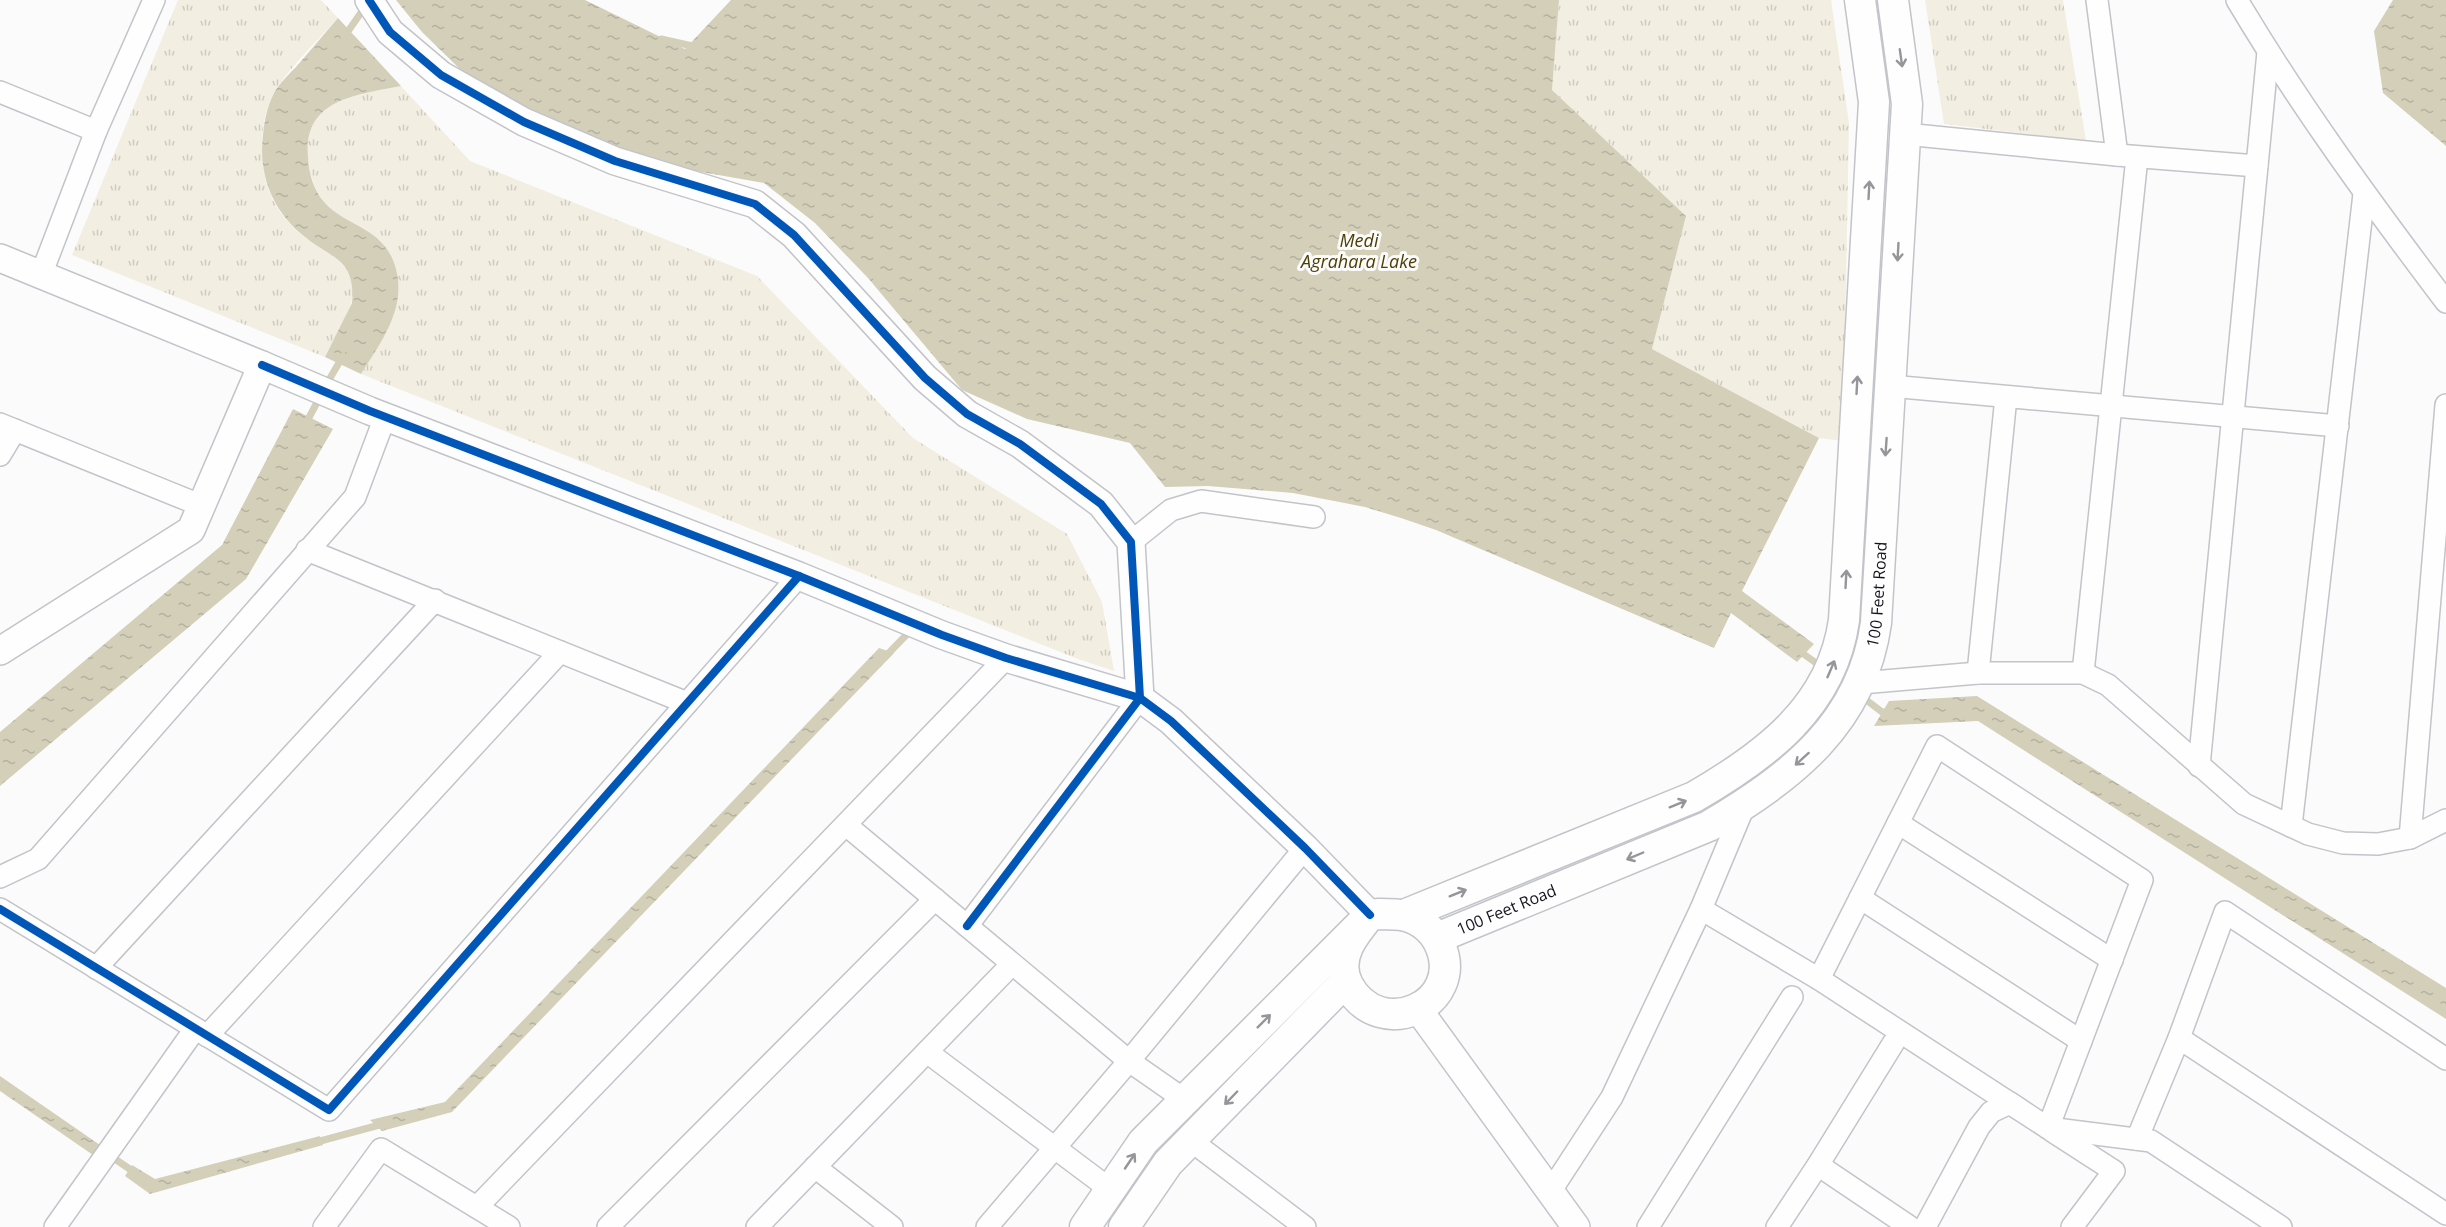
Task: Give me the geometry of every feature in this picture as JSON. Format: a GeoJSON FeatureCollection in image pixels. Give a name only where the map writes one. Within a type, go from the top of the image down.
{"type":"FeatureCollection","features":[{"type":"Feature","properties":{"kind":"main road","name":"100 Feet Road"},"geometry":{"type":"LineString","coordinates":[[1404,915],[1694,797],[1727,777],[1781,736],[1816,697],[1832,670],[1842,638],[1874,102],[1860,0]]}},
{"type":"Feature","properties":{"kind":"main road","name":"100 Feet Road"},"geometry":{"type":"LineString","coordinates":[[1437,938],[1709,826],[1745,804],[1803,760],[1842,717],[1861,682],[1873,644],[1907,104],[1893,0]]}},
{"type":"Feature","properties":{"kind":"main road"},"geometry":{"type":"LineString","coordinates":[[1085,1227],[1143,1142],[1370,915],[1404,915],[1417,920],[1437,938],[1444,964],[1443,978],[1438,990],[1429,1001],[1405,1014],[1393,1015],[1375,1011],[1360,1001],[1346,981],[1344,958],[1348,945],[1370,915]]}},
{"type":"Feature","properties":{"kind":"main road"},"geometry":{"type":"LineString","coordinates":[[1124,1227],[1168,1162],[1346,981]]}},
{"type":"Feature","properties":{"kind":"street"},"geometry":{"type":"LineString","coordinates":[[41,275],[96,131],[154,0]]}},
{"type":"Feature","properties":{"kind":"street"},"geometry":{"type":"LineString","coordinates":[[2084,673],[2111,405],[2127,156],[2097,0]]}},
{"type":"Feature","properties":{"kind":"street"},"geometry":{"type":"LineString","coordinates":[[2237,0],[2268,52],[2364,195],[2446,302]]}},
{"type":"Feature","properties":{"kind":"street"},"geometry":{"type":"LineString","coordinates":[[372,5],[390,32],[441,75],[524,122],[615,161],[755,204],[794,235],[925,378],[967,414],[1020,444],[1101,504],[1131,542],[1140,698],[967,926]]}},
{"type":"Feature","properties":{"kind":"street"},"geometry":{"type":"LineString","coordinates":[[2199,766],[2268,52]]}},
{"type":"Feature","properties":{"kind":"street"},"geometry":{"type":"LineString","coordinates":[[0,92],[96,131]]}},
{"type":"Feature","properties":{"kind":"street"},"geometry":{"type":"LineString","coordinates":[[1905,134],[2127,156],[2257,166]]}},
{"type":"Feature","properties":{"kind":"street"},"geometry":{"type":"LineString","coordinates":[[2291,826],[2364,195]]}},
{"type":"Feature","properties":{"kind":"street"},"geometry":{"type":"LineString","coordinates":[[0,258],[377,414],[799,576],[942,635],[1006,658],[1140,698],[1171,721],[1305,848],[1370,915]]}},
{"type":"Feature","properties":{"kind":"street"},"geometry":{"type":"LineString","coordinates":[[0,651],[191,531],[262,365]]}},
{"type":"Feature","properties":{"kind":"street"},"geometry":{"type":"LineString","coordinates":[[1890,386],[2338,426]]}},
{"type":"Feature","properties":{"kind":"street"},"geometry":{"type":"LineString","coordinates":[[1978,673],[2006,397]]}},
{"type":"Feature","properties":{"kind":"street"},"geometry":{"type":"LineString","coordinates":[[2410,838],[2446,405]]}},
{"type":"Feature","properties":{"kind":"street"},"geometry":{"type":"LineString","coordinates":[[0,877],[38,859],[355,497],[377,414]]}},
{"type":"Feature","properties":{"kind":"street"},"geometry":{"type":"LineString","coordinates":[[0,455],[8,427],[190,501]]}},
{"type":"Feature","properties":{"kind":"street"},"geometry":{"type":"LineString","coordinates":[[1131,542],[1171,510],[1201,501],[1314,517]]}},
{"type":"Feature","properties":{"kind":"street"},"geometry":{"type":"LineString","coordinates":[[308,550],[687,704]]}},
{"type":"Feature","properties":{"kind":"street"},"geometry":{"type":"LineString","coordinates":[[0,909],[329,1110],[799,576]]}},
{"type":"Feature","properties":{"kind":"street"},"geometry":{"type":"LineString","coordinates":[[96,968],[435,600]]}},
{"type":"Feature","properties":{"kind":"street"},"geometry":{"type":"LineString","coordinates":[[55,1227],[201,1032],[560,652]]}},
{"type":"Feature","properties":{"kind":"street"},"geometry":{"type":"LineString","coordinates":[[477,1207],[1006,658]]}},
{"type":"Feature","properties":{"kind":"street"},"geometry":{"type":"LineString","coordinates":[[1861,682],[1978,673],[2084,673],[2108,685],[2244,804],[2308,834],[2343,843],[2378,844],[2410,838],[2444,827]]}},
{"type":"Feature","properties":{"kind":"street"},"geometry":{"type":"LineString","coordinates":[[1820,979],[1937,746],[2142,880],[2048,1128]]}},
{"type":"Feature","properties":{"kind":"street"},"geometry":{"type":"LineString","coordinates":[[1550,1192],[1612,1096],[1701,909],[1745,804]]}},
{"type":"Feature","properties":{"kind":"street"},"geometry":{"type":"LineString","coordinates":[[1898,823],[2112,960]]}},
{"type":"Feature","properties":{"kind":"street"},"geometry":{"type":"LineString","coordinates":[[846,825],[1129,1061],[1185,1100]]}},
{"type":"Feature","properties":{"kind":"street"},"geometry":{"type":"LineString","coordinates":[[987,1227],[1129,1061],[1305,848]]}},
{"type":"Feature","properties":{"kind":"street"},"geometry":{"type":"LineString","coordinates":[[1860,898],[2081,1041]]}},
{"type":"Feature","properties":{"kind":"street"},"geometry":{"type":"LineString","coordinates":[[608,1227],[935,899]]}},
{"type":"Feature","properties":{"kind":"street"},"geometry":{"type":"LineString","coordinates":[[1701,909],[1820,979],[2114,1171],[2072,1227]]}},
{"type":"Feature","properties":{"kind":"street"},"geometry":{"type":"LineString","coordinates":[[2137,1139],[2179,1038],[2225,912],[2446,1059]]}},
{"type":"Feature","properties":{"kind":"street"},"geometry":{"type":"LineString","coordinates":[[757,1227],[1012,964]]}},
{"type":"Feature","properties":{"kind":"street"},"geometry":{"type":"LineString","coordinates":[[1648,1227],[1792,997]]}},
{"type":"Feature","properties":{"kind":"street"},"geometry":{"type":"LineString","coordinates":[[1418,1009],[1576,1227]]}},
{"type":"Feature","properties":{"kind":"street"},"geometry":{"type":"LineString","coordinates":[[2179,1038],[2446,1214]]}},
{"type":"Feature","properties":{"kind":"street"},"geometry":{"type":"LineString","coordinates":[[1777,1227],[1894,1042]]}},
{"type":"Feature","properties":{"kind":"street"},"geometry":{"type":"LineString","coordinates":[[927,1052],[1111,1190]]}},
{"type":"Feature","properties":{"kind":"street"},"geometry":{"type":"LineString","coordinates":[[1925,1227],[1979,1127],[1991,1112],[2010,1103],[2048,1128],[2151,1141],[2282,1227]]}},
{"type":"Feature","properties":{"kind":"street"},"geometry":{"type":"LineString","coordinates":[[1190,1140],[1305,1227]]}},
{"type":"Feature","properties":{"kind":"street"},"geometry":{"type":"LineString","coordinates":[[324,1227],[381,1149],[509,1227]]}},
{"type":"Feature","properties":{"kind":"street"},"geometry":{"type":"LineString","coordinates":[[1818,1165],[1910,1227]]}},
{"type":"Feature","properties":{"kind":"street"},"geometry":{"type":"LineString","coordinates":[[815,1167],[892,1227]]}},
{"type":"Feature","properties":{"kind":"green space"},"geometry":{"type":"Polygon","coordinates":[[[178,0],[321,0],[338,18],[275,91],[266,114],[262,141],[263,169],[276,206],[301,235],[337,259],[348,272],[351,280],[353,290],[350,306],[325,357],[72,255],[178,0]]]}},
{"type":"Feature","properties":{"kind":"green space"},"geometry":{"type":"Polygon","coordinates":[[[1559,0],[1831,0],[1849,123],[1843,441],[1819,438],[1652,349],[1686,216],[1552,90],[1559,0]]]}},
{"type":"Feature","properties":{"kind":"green space"},"geometry":{"type":"Polygon","coordinates":[[[1925,0],[2063,0],[2086,141],[1944,124],[1925,0]]]}},
{"type":"Feature","properties":{"kind":"green space"},"geometry":{"type":"Polygon","coordinates":[[[401,86],[470,161],[757,276],[913,438],[1067,534],[1102,602],[1114,671],[1078,659],[361,374],[383,338],[395,311],[398,297],[396,269],[384,244],[334,211],[321,198],[310,169],[309,137],[314,122],[336,103],[401,86]]]}},
{"type":"Feature","properties":{"kind":"water","name":"Medi Agrahara Lake"},"geometry":{"type":"Polygon","coordinates":[[[396,0],[585,0],[685,49],[731,0],[1559,0],[1552,90],[1686,216],[1652,349],[1819,438],[1742,591],[1814,644],[1797,662],[1731,613],[1714,648],[1436,530],[1365,507],[1293,493],[1208,486],[1165,487],[1130,443],[1027,419],[962,390],[868,278],[815,223],[764,183],[690,170],[646,159],[560,129],[467,76],[422,32],[396,0]]]}},
{"type":"Feature","properties":{"kind":"water"},"geometry":{"type":"Polygon","coordinates":[[[2393,0],[2446,0],[2446,146],[2383,93],[2374,31],[2393,0]]]}},
{"type":"Feature","properties":{"kind":"water"},"geometry":{"type":"Polygon","coordinates":[[[338,18],[401,86],[351,97],[336,103],[314,122],[309,137],[309,169],[312,181],[321,198],[334,211],[384,244],[396,269],[398,298],[395,311],[383,338],[361,374],[325,357],[352,303],[350,277],[340,262],[305,237],[279,209],[268,187],[262,149],[265,120],[275,91],[338,18]]]}},
{"type":"Feature","properties":{"kind":"water"},"geometry":{"type":"Polygon","coordinates":[[[293,409],[333,429],[246,579],[0,786],[0,732],[222,545],[293,409]]]}},
{"type":"Feature","properties":{"kind":"water"},"geometry":{"type":"Polygon","coordinates":[[[879,648],[894,653],[452,1112],[382,1131],[370,1120],[445,1102],[879,648]]]}},
{"type":"Feature","properties":{"kind":"water"},"geometry":{"type":"Polygon","coordinates":[[[1977,696],[2446,988],[2446,1019],[1978,721],[1874,726],[1889,701],[1977,696]]]}},
{"type":"Feature","properties":{"kind":"water"},"geometry":{"type":"Polygon","coordinates":[[[0,1076],[100,1145],[93,1155],[0,1091],[0,1076]]]}},
{"type":"Feature","properties":{"kind":"water"},"geometry":{"type":"Polygon","coordinates":[[[320,1136],[323,1145],[150,1194],[125,1176],[132,1165],[155,1179],[320,1136]]]}},
{"type":"Feature","properties":{"kind":"waterway"},"geometry":{"type":"LineString","coordinates":[[344,37],[365,7]]}},
{"type":"Feature","properties":{"kind":"waterway"},"geometry":{"type":"LineString","coordinates":[[661,39],[697,47]]}},
{"type":"Feature","properties":{"kind":"waterway"},"geometry":{"type":"LineString","coordinates":[[326,385],[343,356]]}},
{"type":"Feature","properties":{"kind":"waterway"},"geometry":{"type":"LineString","coordinates":[[305,425],[321,395]]}},
{"type":"Feature","properties":{"kind":"waterway"},"geometry":{"type":"LineString","coordinates":[[884,658],[912,629]]}},
{"type":"Feature","properties":{"kind":"waterway"},"geometry":{"type":"LineString","coordinates":[[1798,650],[1823,668]]}},
{"type":"Feature","properties":{"kind":"waterway"},"geometry":{"type":"LineString","coordinates":[[1861,696],[1882,712],[1890,712]]}},
{"type":"Feature","properties":{"kind":"waterway"},"geometry":{"type":"LineString","coordinates":[[313,1143],[383,1124]]}},
{"type":"Feature","properties":{"kind":"waterway"},"geometry":{"type":"LineString","coordinates":[[109,1155],[137,1174]]}},
{"type":"Feature","properties":{"kind":"cycle path"},"geometry":{"type":"LineString","coordinates":[[369,0],[390,32],[441,75],[524,122],[615,161],[755,204],[794,235],[925,378],[967,414],[1020,444],[1101,504],[1131,542],[1140,698],[1171,721],[1305,848],[1370,915]]}},
{"type":"Feature","properties":{"kind":"cycle path"},"geometry":{"type":"LineString","coordinates":[[262,365],[370,411],[799,576],[942,635],[1006,658],[1140,698],[967,926]]}},
{"type":"Feature","properties":{"kind":"cycle path"},"geometry":{"type":"LineString","coordinates":[[0,909],[329,1110],[799,576]]}}]}
